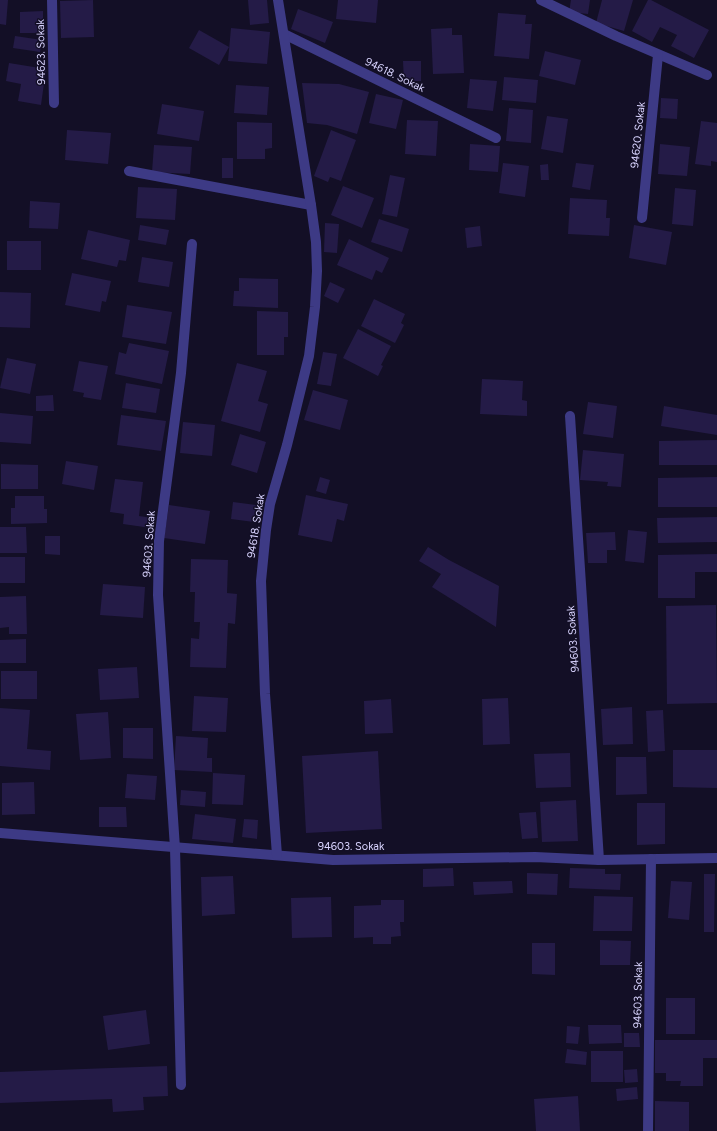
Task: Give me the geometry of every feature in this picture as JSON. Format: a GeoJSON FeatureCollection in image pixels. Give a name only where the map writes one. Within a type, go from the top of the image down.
{"type":"FeatureCollection","features":[{"type":"Feature","properties":{"kind":"street","name":"94623. Sokak"},"geometry":{"type":"LineString","coordinates":[[52,0],[54,103]]}},
{"type":"Feature","properties":{"kind":"street","name":"94618. Sokak"},"geometry":{"type":"LineString","coordinates":[[277,855],[265,694],[261,581],[270,504],[302,390],[313,331],[317,270],[316,242],[311,205],[278,0]]}},
{"type":"Feature","properties":{"kind":"street"},"geometry":{"type":"LineString","coordinates":[[541,0],[616,36],[707,75]]}},
{"type":"Feature","properties":{"kind":"street","name":"94618. Sokak"},"geometry":{"type":"LineString","coordinates":[[284,34],[496,138]]}},
{"type":"Feature","properties":{"kind":"street","name":"94620. Sokak"},"geometry":{"type":"LineString","coordinates":[[642,218],[658,54]]}},
{"type":"Feature","properties":{"kind":"street"},"geometry":{"type":"LineString","coordinates":[[129,171],[311,205]]}},
{"type":"Feature","properties":{"kind":"street","name":"94603. Sokak"},"geometry":{"type":"LineString","coordinates":[[181,1085],[175,848],[158,595],[158,568],[159,541],[181,373],[192,244]]}},
{"type":"Feature","properties":{"kind":"street","name":"94603. Sokak"},"geometry":{"type":"LineString","coordinates":[[570,416],[599,860]]}},
{"type":"Feature","properties":{"kind":"street","name":"94603. Sokak"},"geometry":{"type":"LineString","coordinates":[[0,833],[333,860],[519,857],[599,860],[717,858]]}},
{"type":"Feature","properties":{"kind":"street","name":"94603. Sokak"},"geometry":{"type":"LineString","coordinates":[[648,1131],[651,859]]}},
{"type":"Feature","properties":{"kind":"building"},"geometry":{"type":"Polygon","coordinates":[[[0,0],[8,0],[6,25],[0,24],[0,0]]]}},
{"type":"Feature","properties":{"kind":"building"},"geometry":{"type":"Polygon","coordinates":[[[93,0],[94,37],[61,38],[60,1],[93,0]]]}},
{"type":"Feature","properties":{"kind":"building"},"geometry":{"type":"Polygon","coordinates":[[[248,0],[267,0],[269,23],[250,25],[248,0]]]}},
{"type":"Feature","properties":{"kind":"building"},"geometry":{"type":"Polygon","coordinates":[[[338,0],[378,0],[376,23],[336,19],[338,0]]]}},
{"type":"Feature","properties":{"kind":"building"},"geometry":{"type":"Polygon","coordinates":[[[571,0],[590,0],[588,14],[569,12],[571,0]]]}},
{"type":"Feature","properties":{"kind":"building"},"geometry":{"type":"Polygon","coordinates":[[[602,0],[633,0],[624,31],[596,23],[602,0]]]}},
{"type":"Feature","properties":{"kind":"building"},"geometry":{"type":"Polygon","coordinates":[[[648,0],[651,0],[709,30],[694,58],[671,46],[677,35],[660,27],[652,42],[632,31],[648,0]]]}},
{"type":"Feature","properties":{"kind":"building"},"geometry":{"type":"Polygon","coordinates":[[[298,9],[333,22],[325,43],[291,29],[298,9]]]}},
{"type":"Feature","properties":{"kind":"building"},"geometry":{"type":"Polygon","coordinates":[[[43,11],[43,33],[20,33],[20,12],[43,11]]]}},
{"type":"Feature","properties":{"kind":"building"},"geometry":{"type":"Polygon","coordinates":[[[498,13],[526,15],[525,24],[532,24],[529,59],[494,56],[498,13]]]}},
{"type":"Feature","properties":{"kind":"building"},"geometry":{"type":"Polygon","coordinates":[[[231,28],[270,32],[267,64],[228,61],[231,28]]]}},
{"type":"Feature","properties":{"kind":"building"},"geometry":{"type":"Polygon","coordinates":[[[452,28],[452,35],[462,35],[464,73],[433,74],[431,29],[452,28]]]}},
{"type":"Feature","properties":{"kind":"building"},"geometry":{"type":"Polygon","coordinates":[[[199,30],[229,47],[219,65],[189,48],[199,30]]]}},
{"type":"Feature","properties":{"kind":"building"},"geometry":{"type":"Polygon","coordinates":[[[15,36],[42,40],[40,52],[13,48],[15,36]]]}},
{"type":"Feature","properties":{"kind":"building"},"geometry":{"type":"Polygon","coordinates":[[[545,51],[581,60],[575,85],[539,76],[545,51]]]}},
{"type":"Feature","properties":{"kind":"building"},"geometry":{"type":"Polygon","coordinates":[[[403,61],[421,61],[421,81],[404,81],[403,61]]]}},
{"type":"Feature","properties":{"kind":"building"},"geometry":{"type":"Polygon","coordinates":[[[9,63],[46,69],[41,105],[18,101],[21,84],[6,81],[9,63]]]}},
{"type":"Feature","properties":{"kind":"building"},"geometry":{"type":"Polygon","coordinates":[[[504,77],[538,80],[536,103],[502,100],[504,77]]]}},
{"type":"Feature","properties":{"kind":"building"},"geometry":{"type":"Polygon","coordinates":[[[470,79],[497,81],[493,111],[467,108],[470,79]]]}},
{"type":"Feature","properties":{"kind":"building"},"geometry":{"type":"Polygon","coordinates":[[[302,83],[339,84],[369,92],[357,134],[327,125],[307,123],[302,83]]]}},
{"type":"Feature","properties":{"kind":"building"},"geometry":{"type":"Polygon","coordinates":[[[236,85],[269,87],[267,115],[234,113],[236,85]]]}},
{"type":"Feature","properties":{"kind":"building"},"geometry":{"type":"Polygon","coordinates":[[[376,94],[403,100],[396,129],[369,123],[376,94]]]}},
{"type":"Feature","properties":{"kind":"building"},"geometry":{"type":"Polygon","coordinates":[[[661,98],[678,99],[677,119],[660,118],[661,98]]]}},
{"type":"Feature","properties":{"kind":"building"},"geometry":{"type":"Polygon","coordinates":[[[162,104],[204,111],[199,141],[157,134],[162,104]]]}},
{"type":"Feature","properties":{"kind":"building"},"geometry":{"type":"Polygon","coordinates":[[[509,108],[533,110],[531,143],[506,141],[509,108]]]}},
{"type":"Feature","properties":{"kind":"building"},"geometry":{"type":"Polygon","coordinates":[[[547,116],[568,119],[563,153],[541,149],[547,116]]]}},
{"type":"Feature","properties":{"kind":"building"},"geometry":{"type":"Polygon","coordinates":[[[407,120],[438,121],[436,156],[405,154],[407,120]]]}},
{"type":"Feature","properties":{"kind":"building"},"geometry":{"type":"Polygon","coordinates":[[[701,121],[717,123],[717,162],[711,161],[711,166],[695,164],[701,121]]]}},
{"type":"Feature","properties":{"kind":"building"},"geometry":{"type":"Polygon","coordinates":[[[237,122],[272,123],[272,148],[265,149],[265,159],[237,159],[237,122]]]}},
{"type":"Feature","properties":{"kind":"building"},"geometry":{"type":"Polygon","coordinates":[[[67,130],[111,133],[108,164],[65,160],[67,130]]]}},
{"type":"Feature","properties":{"kind":"building"},"geometry":{"type":"Polygon","coordinates":[[[331,130],[356,140],[341,181],[330,177],[328,182],[314,176],[331,130]]]}},
{"type":"Feature","properties":{"kind":"building"},"geometry":{"type":"Polygon","coordinates":[[[470,144],[500,146],[498,172],[469,170],[470,144]]]}},
{"type":"Feature","properties":{"kind":"building"},"geometry":{"type":"Polygon","coordinates":[[[660,144],[690,147],[687,176],[658,174],[660,144]]]}},
{"type":"Feature","properties":{"kind":"building"},"geometry":{"type":"Polygon","coordinates":[[[154,145],[192,147],[190,174],[152,172],[154,145]]]}},
{"type":"Feature","properties":{"kind":"building"},"geometry":{"type":"Polygon","coordinates":[[[222,158],[233,158],[233,178],[222,178],[222,158]]]}},
{"type":"Feature","properties":{"kind":"building"},"geometry":{"type":"Polygon","coordinates":[[[503,163],[529,166],[525,197],[499,193],[503,163]]]}},
{"type":"Feature","properties":{"kind":"building"},"geometry":{"type":"Polygon","coordinates":[[[576,163],[594,165],[590,190],[572,187],[576,163]]]}},
{"type":"Feature","properties":{"kind":"building"},"geometry":{"type":"Polygon","coordinates":[[[548,164],[549,180],[541,180],[540,165],[548,164]]]}},
{"type":"Feature","properties":{"kind":"building"},"geometry":{"type":"Polygon","coordinates":[[[390,175],[405,178],[397,217],[382,214],[390,175]]]}},
{"type":"Feature","properties":{"kind":"building"},"geometry":{"type":"Polygon","coordinates":[[[343,186],[374,198],[362,228],[331,215],[343,186]]]}},
{"type":"Feature","properties":{"kind":"building"},"geometry":{"type":"Polygon","coordinates":[[[138,187],[177,189],[175,220],[136,218],[138,187]]]}},
{"type":"Feature","properties":{"kind":"building"},"geometry":{"type":"Polygon","coordinates":[[[675,188],[696,190],[693,226],[672,224],[675,188]]]}},
{"type":"Feature","properties":{"kind":"building"},"geometry":{"type":"Polygon","coordinates":[[[570,198],[607,200],[606,218],[610,218],[609,236],[568,234],[570,198]]]}},
{"type":"Feature","properties":{"kind":"building"},"geometry":{"type":"Polygon","coordinates":[[[30,201],[60,203],[58,229],[29,228],[30,201]]]}},
{"type":"Feature","properties":{"kind":"building"},"geometry":{"type":"Polygon","coordinates":[[[379,219],[409,229],[402,252],[371,242],[379,219]]]}},
{"type":"Feature","properties":{"kind":"building"},"geometry":{"type":"Polygon","coordinates":[[[325,223],[339,224],[337,253],[324,252],[325,223]]]}},
{"type":"Feature","properties":{"kind":"building"},"geometry":{"type":"Polygon","coordinates":[[[140,225],[169,230],[166,245],[138,240],[140,225]]]}},
{"type":"Feature","properties":{"kind":"building"},"geometry":{"type":"Polygon","coordinates":[[[634,225],[672,232],[666,265],[629,258],[634,225]]]}},
{"type":"Feature","properties":{"kind":"building"},"geometry":{"type":"Polygon","coordinates":[[[480,226],[482,246],[467,248],[465,228],[480,226]]]}},
{"type":"Feature","properties":{"kind":"building"},"geometry":{"type":"Polygon","coordinates":[[[88,230],[130,240],[126,261],[119,260],[117,267],[81,259],[88,230]]]}},
{"type":"Feature","properties":{"kind":"building"},"geometry":{"type":"Polygon","coordinates":[[[349,239],[389,258],[382,273],[376,270],[372,280],[337,265],[349,239]]]}},
{"type":"Feature","properties":{"kind":"building"},"geometry":{"type":"Polygon","coordinates":[[[7,241],[41,241],[41,270],[7,270],[7,241]]]}},
{"type":"Feature","properties":{"kind":"building"},"geometry":{"type":"Polygon","coordinates":[[[142,257],[173,262],[169,287],[138,282],[142,257]]]}},
{"type":"Feature","properties":{"kind":"building"},"geometry":{"type":"Polygon","coordinates":[[[72,273],[111,281],[106,302],[102,301],[100,312],[65,305],[72,273]]]}},
{"type":"Feature","properties":{"kind":"building"},"geometry":{"type":"Polygon","coordinates":[[[239,278],[278,279],[278,308],[233,306],[234,291],[239,291],[239,278]]]}},
{"type":"Feature","properties":{"kind":"building"},"geometry":{"type":"Polygon","coordinates":[[[330,282],[345,289],[338,303],[324,296],[330,282]]]}},
{"type":"Feature","properties":{"kind":"building"},"geometry":{"type":"Polygon","coordinates":[[[0,292],[31,293],[30,328],[0,327],[0,292]]]}},
{"type":"Feature","properties":{"kind":"building"},"geometry":{"type":"Polygon","coordinates":[[[374,299],[405,314],[401,323],[404,325],[395,343],[361,326],[374,299]]]}},
{"type":"Feature","properties":{"kind":"building"},"geometry":{"type":"Polygon","coordinates":[[[127,305],[172,312],[166,344],[122,337],[127,305]]]}},
{"type":"Feature","properties":{"kind":"building"},"geometry":{"type":"Polygon","coordinates":[[[257,311],[288,312],[288,337],[284,337],[284,355],[257,355],[257,311]]]}},
{"type":"Feature","properties":{"kind":"building"},"geometry":{"type":"Polygon","coordinates":[[[358,329],[391,346],[381,365],[383,366],[378,376],[343,358],[358,329]]]}},
{"type":"Feature","properties":{"kind":"building"},"geometry":{"type":"Polygon","coordinates":[[[129,343],[169,351],[162,384],[115,374],[119,352],[126,354],[129,343]]]}},
{"type":"Feature","properties":{"kind":"building"},"geometry":{"type":"Polygon","coordinates":[[[323,352],[337,354],[331,386],[317,384],[323,352]]]}},
{"type":"Feature","properties":{"kind":"building"},"geometry":{"type":"Polygon","coordinates":[[[7,358],[36,364],[30,394],[0,388],[7,358]]]}},
{"type":"Feature","properties":{"kind":"building"},"geometry":{"type":"Polygon","coordinates":[[[79,361],[108,366],[101,400],[83,397],[84,393],[73,391],[79,361]]]}},
{"type":"Feature","properties":{"kind":"building"},"geometry":{"type":"Polygon","coordinates":[[[237,363],[267,371],[258,401],[268,404],[260,432],[221,421],[237,363]]]}},
{"type":"Feature","properties":{"kind":"building"},"geometry":{"type":"Polygon","coordinates":[[[482,379],[523,381],[522,400],[527,401],[527,416],[480,414],[482,379]]]}},
{"type":"Feature","properties":{"kind":"building"},"geometry":{"type":"Polygon","coordinates":[[[126,383],[160,389],[156,413],[122,408],[126,383]]]}},
{"type":"Feature","properties":{"kind":"building"},"geometry":{"type":"Polygon","coordinates":[[[313,390],[348,400],[340,430],[304,420],[313,390]]]}},
{"type":"Feature","properties":{"kind":"building"},"geometry":{"type":"Polygon","coordinates":[[[53,395],[54,411],[36,411],[36,396],[53,395]]]}},
{"type":"Feature","properties":{"kind":"building"},"geometry":{"type":"Polygon","coordinates":[[[588,402],[617,406],[613,438],[583,434],[588,402]]]}},
{"type":"Feature","properties":{"kind":"building"},"geometry":{"type":"Polygon","coordinates":[[[664,406],[717,415],[717,435],[661,426],[664,406]]]}},
{"type":"Feature","properties":{"kind":"building"},"geometry":{"type":"Polygon","coordinates":[[[0,413],[33,416],[31,444],[0,442],[0,413]]]}},
{"type":"Feature","properties":{"kind":"building"},"geometry":{"type":"Polygon","coordinates":[[[121,415],[166,421],[161,451],[117,445],[121,415]]]}},
{"type":"Feature","properties":{"kind":"building"},"geometry":{"type":"Polygon","coordinates":[[[183,422],[215,425],[212,456],[180,453],[183,422]]]}},
{"type":"Feature","properties":{"kind":"building"},"geometry":{"type":"Polygon","coordinates":[[[240,434],[266,442],[257,473],[231,465],[240,434]]]}},
{"type":"Feature","properties":{"kind":"building"},"geometry":{"type":"Polygon","coordinates":[[[717,440],[717,465],[659,465],[659,441],[717,440]]]}},
{"type":"Feature","properties":{"kind":"building"},"geometry":{"type":"Polygon","coordinates":[[[583,450],[624,454],[621,487],[607,486],[608,482],[580,480],[583,450]]]}},
{"type":"Feature","properties":{"kind":"building"},"geometry":{"type":"Polygon","coordinates":[[[66,461],[98,466],[94,490],[62,484],[66,461]]]}},
{"type":"Feature","properties":{"kind":"building"},"geometry":{"type":"Polygon","coordinates":[[[1,464],[38,465],[38,489],[1,489],[1,464]]]}},
{"type":"Feature","properties":{"kind":"building"},"geometry":{"type":"Polygon","coordinates":[[[320,477],[330,480],[326,494],[316,491],[320,477]]]}},
{"type":"Feature","properties":{"kind":"building"},"geometry":{"type":"Polygon","coordinates":[[[717,477],[717,507],[658,507],[658,478],[717,477]]]}},
{"type":"Feature","properties":{"kind":"building"},"geometry":{"type":"Polygon","coordinates":[[[115,479],[143,482],[139,516],[152,518],[151,528],[123,524],[124,514],[110,512],[115,479]]]}},
{"type":"Feature","properties":{"kind":"building"},"geometry":{"type":"Polygon","coordinates":[[[306,495],[348,504],[344,521],[337,519],[332,542],[298,535],[306,495]]]}},
{"type":"Feature","properties":{"kind":"building"},"geometry":{"type":"Polygon","coordinates":[[[15,496],[44,496],[44,509],[47,509],[47,523],[11,524],[11,508],[15,508],[15,496]]]}},
{"type":"Feature","properties":{"kind":"building"},"geometry":{"type":"Polygon","coordinates":[[[233,502],[256,505],[254,522],[231,519],[233,502]]]}},
{"type":"Feature","properties":{"kind":"building"},"geometry":{"type":"Polygon","coordinates":[[[169,505],[210,511],[205,544],[164,538],[169,505]]]}},
{"type":"Feature","properties":{"kind":"building"},"geometry":{"type":"Polygon","coordinates":[[[717,517],[717,542],[658,543],[657,518],[717,517]]]}},
{"type":"Feature","properties":{"kind":"building"},"geometry":{"type":"Polygon","coordinates":[[[0,527],[26,527],[27,553],[0,553],[0,527]]]}},
{"type":"Feature","properties":{"kind":"building"},"geometry":{"type":"Polygon","coordinates":[[[628,530],[647,532],[644,563],[625,561],[628,530]]]}},
{"type":"Feature","properties":{"kind":"building"},"geometry":{"type":"Polygon","coordinates":[[[615,532],[616,550],[607,550],[607,563],[588,563],[586,533],[615,532]]]}},
{"type":"Feature","properties":{"kind":"building"},"geometry":{"type":"Polygon","coordinates":[[[45,536],[60,536],[60,555],[45,554],[45,536]]]}},
{"type":"Feature","properties":{"kind":"building"},"geometry":{"type":"Polygon","coordinates":[[[428,547],[449,560],[499,586],[496,627],[432,587],[441,574],[419,561],[428,547]]]}},
{"type":"Feature","properties":{"kind":"building"},"geometry":{"type":"Polygon","coordinates":[[[717,554],[717,572],[695,572],[695,598],[658,598],[658,555],[717,554]]]}},
{"type":"Feature","properties":{"kind":"building"},"geometry":{"type":"Polygon","coordinates":[[[0,557],[25,557],[25,583],[0,583],[0,557]]]}},
{"type":"Feature","properties":{"kind":"building"},"geometry":{"type":"Polygon","coordinates":[[[191,559],[228,560],[227,593],[237,594],[235,624],[228,623],[226,668],[190,667],[191,638],[199,639],[200,622],[194,622],[195,592],[190,592],[191,559]]]}},
{"type":"Feature","properties":{"kind":"building"},"geometry":{"type":"Polygon","coordinates":[[[103,584],[145,587],[143,618],[100,615],[103,584]]]}},
{"type":"Feature","properties":{"kind":"building"},"geometry":{"type":"Polygon","coordinates":[[[26,596],[27,634],[9,634],[9,627],[0,628],[0,597],[26,596]]]}},
{"type":"Feature","properties":{"kind":"building"},"geometry":{"type":"Polygon","coordinates":[[[716,605],[717,703],[667,704],[666,606],[716,605]]]}},
{"type":"Feature","properties":{"kind":"building"},"geometry":{"type":"Polygon","coordinates":[[[26,639],[26,663],[0,663],[0,640],[26,639]]]}},
{"type":"Feature","properties":{"kind":"building"},"geometry":{"type":"Polygon","coordinates":[[[137,667],[139,698],[100,700],[98,669],[137,667]]]}},
{"type":"Feature","properties":{"kind":"building"},"geometry":{"type":"Polygon","coordinates":[[[1,671],[37,671],[37,699],[1,699],[1,671]]]}},
{"type":"Feature","properties":{"kind":"building"},"geometry":{"type":"Polygon","coordinates":[[[194,696],[228,698],[226,732],[192,731],[194,696]]]}},
{"type":"Feature","properties":{"kind":"building"},"geometry":{"type":"Polygon","coordinates":[[[508,698],[510,744],[483,745],[482,699],[508,698]]]}},
{"type":"Feature","properties":{"kind":"building"},"geometry":{"type":"Polygon","coordinates":[[[391,699],[393,733],[365,734],[364,701],[391,699]]]}},
{"type":"Feature","properties":{"kind":"building"},"geometry":{"type":"Polygon","coordinates":[[[632,707],[633,744],[603,745],[601,709],[632,707]]]}},
{"type":"Feature","properties":{"kind":"building"},"geometry":{"type":"Polygon","coordinates":[[[0,708],[30,710],[27,749],[51,751],[50,770],[0,766],[0,708]]]}},
{"type":"Feature","properties":{"kind":"building"},"geometry":{"type":"Polygon","coordinates":[[[663,710],[665,751],[648,752],[646,711],[663,710]]]}},
{"type":"Feature","properties":{"kind":"building"},"geometry":{"type":"Polygon","coordinates":[[[108,712],[111,758],[80,760],[76,714],[108,712]]]}},
{"type":"Feature","properties":{"kind":"building"},"geometry":{"type":"Polygon","coordinates":[[[123,728],[153,728],[153,759],[123,758],[123,728]]]}},
{"type":"Feature","properties":{"kind":"building"},"geometry":{"type":"Polygon","coordinates":[[[176,736],[208,738],[207,758],[212,758],[212,772],[174,770],[176,736]]]}},
{"type":"Feature","properties":{"kind":"building"},"geometry":{"type":"Polygon","coordinates":[[[673,750],[717,750],[717,788],[673,787],[673,750]]]}},
{"type":"Feature","properties":{"kind":"building"},"geometry":{"type":"Polygon","coordinates":[[[378,751],[382,829],[306,833],[302,756],[378,751]]]}},
{"type":"Feature","properties":{"kind":"building"},"geometry":{"type":"Polygon","coordinates":[[[570,753],[571,787],[536,788],[534,754],[570,753]]]}},
{"type":"Feature","properties":{"kind":"building"},"geometry":{"type":"Polygon","coordinates":[[[616,757],[646,757],[647,794],[616,795],[616,757]]]}},
{"type":"Feature","properties":{"kind":"building"},"geometry":{"type":"Polygon","coordinates":[[[213,773],[245,775],[243,805],[212,804],[213,773]]]}},
{"type":"Feature","properties":{"kind":"building"},"geometry":{"type":"Polygon","coordinates":[[[127,774],[157,776],[155,800],[125,798],[127,774]]]}},
{"type":"Feature","properties":{"kind":"building"},"geometry":{"type":"Polygon","coordinates":[[[34,782],[35,814],[2,815],[2,783],[34,782]]]}},
{"type":"Feature","properties":{"kind":"building"},"geometry":{"type":"Polygon","coordinates":[[[181,790],[206,792],[205,807],[180,805],[181,790]]]}},
{"type":"Feature","properties":{"kind":"building"},"geometry":{"type":"Polygon","coordinates":[[[576,800],[578,841],[542,842],[540,802],[576,800]]]}},
{"type":"Feature","properties":{"kind":"building"},"geometry":{"type":"Polygon","coordinates":[[[637,803],[665,803],[665,844],[637,845],[637,803]]]}},
{"type":"Feature","properties":{"kind":"building"},"geometry":{"type":"Polygon","coordinates":[[[99,807],[126,807],[127,827],[99,827],[99,807]]]}},
{"type":"Feature","properties":{"kind":"building"},"geometry":{"type":"Polygon","coordinates":[[[536,812],[538,838],[522,839],[519,813],[536,812]]]}},
{"type":"Feature","properties":{"kind":"building"},"geometry":{"type":"Polygon","coordinates":[[[195,814],[236,819],[233,843],[192,839],[195,814]]]}},
{"type":"Feature","properties":{"kind":"building"},"geometry":{"type":"Polygon","coordinates":[[[244,819],[258,820],[257,839],[242,837],[244,819]]]}},
{"type":"Feature","properties":{"kind":"building"},"geometry":{"type":"Polygon","coordinates":[[[453,868],[454,886],[423,887],[423,869],[453,868]]]}},
{"type":"Feature","properties":{"kind":"building"},"geometry":{"type":"Polygon","coordinates":[[[570,868],[605,869],[605,874],[621,874],[620,890],[569,888],[570,868]]]}},
{"type":"Feature","properties":{"kind":"building"},"geometry":{"type":"Polygon","coordinates":[[[527,873],[558,874],[557,895],[527,894],[527,873]]]}},
{"type":"Feature","properties":{"kind":"building"},"geometry":{"type":"Polygon","coordinates":[[[704,874],[715,874],[714,932],[704,932],[704,874]]]}},
{"type":"Feature","properties":{"kind":"building"},"geometry":{"type":"Polygon","coordinates":[[[233,876],[235,914],[202,916],[201,877],[233,876]]]}},
{"type":"Feature","properties":{"kind":"building"},"geometry":{"type":"Polygon","coordinates":[[[512,881],[513,893],[474,895],[473,882],[512,881]]]}},
{"type":"Feature","properties":{"kind":"building"},"geometry":{"type":"Polygon","coordinates":[[[671,881],[692,882],[689,920],[668,918],[671,881]]]}},
{"type":"Feature","properties":{"kind":"building"},"geometry":{"type":"Polygon","coordinates":[[[594,896],[633,897],[632,931],[593,931],[594,896]]]}},
{"type":"Feature","properties":{"kind":"building"},"geometry":{"type":"Polygon","coordinates":[[[331,897],[332,937],[292,938],[291,898],[331,897]]]}},
{"type":"Feature","properties":{"kind":"building"},"geometry":{"type":"Polygon","coordinates":[[[381,900],[404,900],[404,922],[400,922],[401,936],[391,937],[391,944],[373,944],[373,937],[354,938],[354,906],[381,905],[381,900]]]}},
{"type":"Feature","properties":{"kind":"building"},"geometry":{"type":"Polygon","coordinates":[[[600,940],[631,941],[630,965],[600,965],[600,940]]]}},
{"type":"Feature","properties":{"kind":"building"},"geometry":{"type":"Polygon","coordinates":[[[532,943],[555,943],[555,975],[532,974],[532,943]]]}},
{"type":"Feature","properties":{"kind":"building"},"geometry":{"type":"Polygon","coordinates":[[[666,998],[695,998],[695,1034],[666,1034],[666,998]]]}},
{"type":"Feature","properties":{"kind":"building"},"geometry":{"type":"Polygon","coordinates":[[[146,1010],[150,1044],[108,1050],[103,1016],[146,1010]]]}},
{"type":"Feature","properties":{"kind":"building"},"geometry":{"type":"Polygon","coordinates":[[[588,1025],[621,1025],[622,1043],[589,1044],[588,1025]]]}},
{"type":"Feature","properties":{"kind":"building"},"geometry":{"type":"Polygon","coordinates":[[[567,1026],[580,1027],[578,1044],[566,1043],[567,1026]]]}},
{"type":"Feature","properties":{"kind":"building"},"geometry":{"type":"Polygon","coordinates":[[[624,1033],[639,1033],[640,1047],[624,1047],[624,1033]]]}},
{"type":"Feature","properties":{"kind":"building"},"geometry":{"type":"Polygon","coordinates":[[[655,1040],[717,1040],[717,1058],[703,1058],[703,1086],[680,1086],[681,1081],[666,1081],[666,1073],[655,1073],[655,1040]]]}},
{"type":"Feature","properties":{"kind":"building"},"geometry":{"type":"Polygon","coordinates":[[[567,1049],[587,1052],[586,1065],[565,1063],[567,1049]]]}},
{"type":"Feature","properties":{"kind":"building"},"geometry":{"type":"Polygon","coordinates":[[[591,1051],[623,1051],[623,1082],[591,1082],[591,1051]]]}},
{"type":"Feature","properties":{"kind":"building"},"geometry":{"type":"Polygon","coordinates":[[[167,1066],[168,1096],[143,1097],[144,1110],[113,1112],[112,1099],[0,1103],[0,1072],[167,1066]]]}},
{"type":"Feature","properties":{"kind":"building"},"geometry":{"type":"Polygon","coordinates":[[[637,1069],[638,1082],[625,1083],[624,1070],[637,1069]]]}},
{"type":"Feature","properties":{"kind":"building"},"geometry":{"type":"Polygon","coordinates":[[[637,1087],[638,1099],[617,1101],[616,1089],[637,1087]]]}},
{"type":"Feature","properties":{"kind":"building"},"geometry":{"type":"Polygon","coordinates":[[[578,1096],[580,1131],[536,1131],[534,1099],[578,1096]]]}},
{"type":"Feature","properties":{"kind":"building"},"geometry":{"type":"Polygon","coordinates":[[[655,1101],[689,1102],[689,1131],[655,1131],[655,1101]]]}}]}
